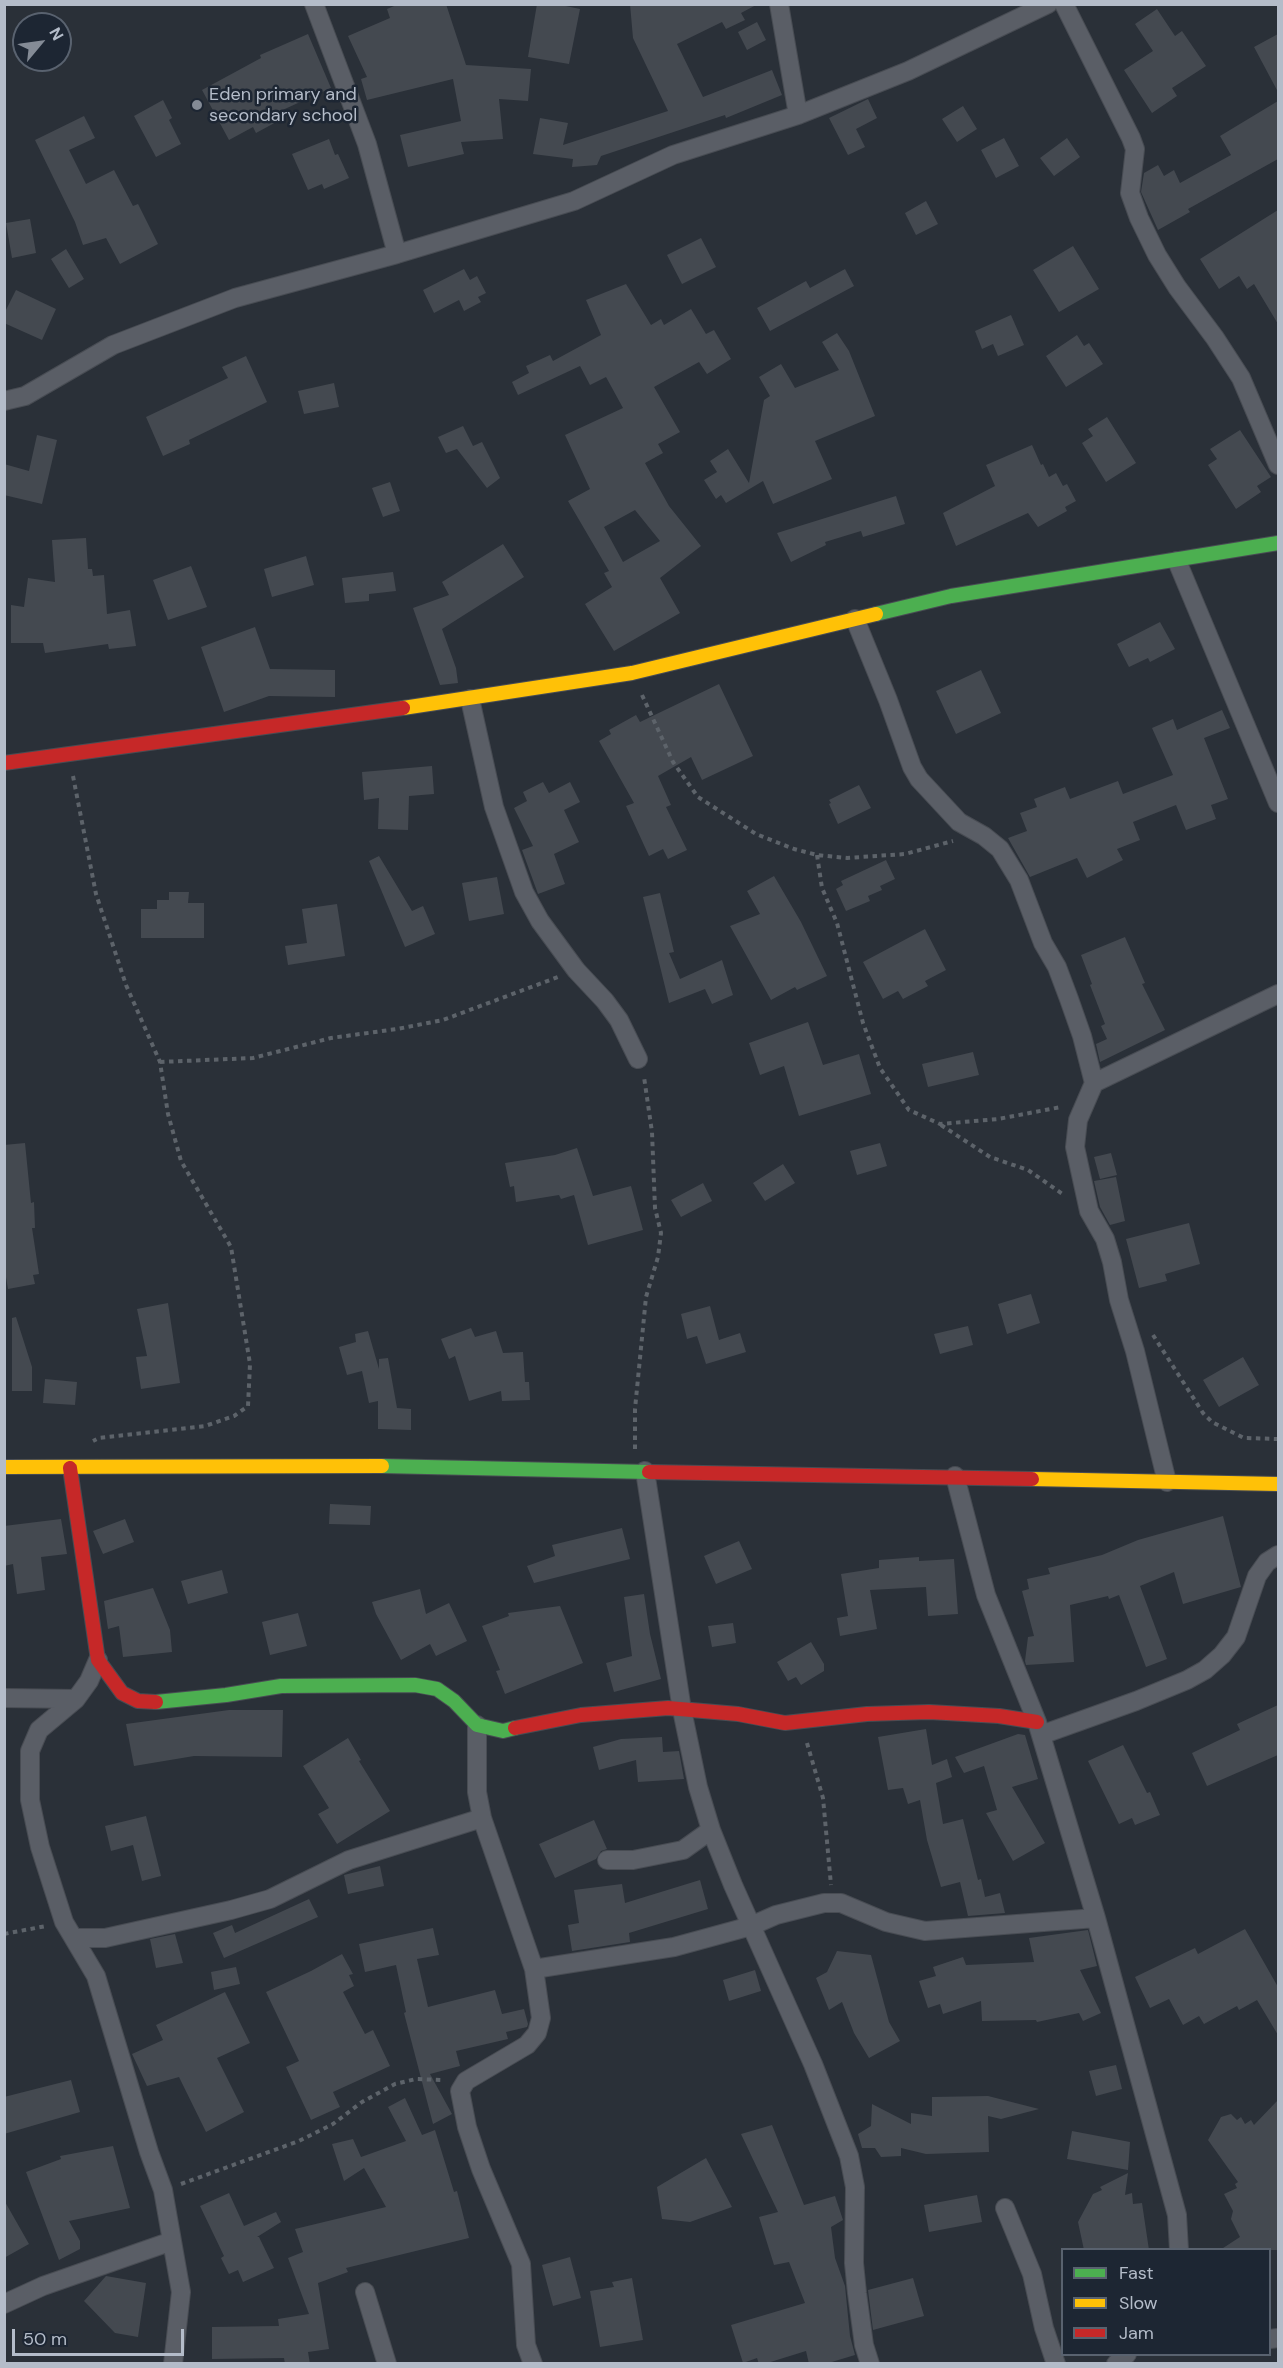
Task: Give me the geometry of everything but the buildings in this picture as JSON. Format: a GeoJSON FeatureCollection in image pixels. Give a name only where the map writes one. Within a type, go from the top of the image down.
{"type":"FeatureCollection","features":[{"type":"Feature","properties":{"kind":"street"},"geometry":{"type":"LineString","coordinates":[[314,4],[367,144],[397,254]]}},
{"type":"Feature","properties":{"kind":"street"},"geometry":{"type":"LineString","coordinates":[[779,4],[798,115]]}},
{"type":"Feature","properties":{"kind":"street"},"geometry":{"type":"LineString","coordinates":[[4,400],[25,396],[113,345],[235,298],[397,254],[556,207],[673,155],[798,115],[908,70],[1048,4]]}},
{"type":"Feature","properties":{"kind":"street"},"geometry":{"type":"LineString","coordinates":[[1064,4],[1135,149],[1130,193],[1139,218],[1157,255],[1177,288],[1215,338],[1241,378],[1278,465]]}},
{"type":"Feature","properties":{"kind":"street"},"geometry":{"type":"LineString","coordinates":[[4,763],[470,699],[632,673],[951,596],[1278,543]]}},
{"type":"Feature","properties":{"kind":"street"},"geometry":{"type":"LineString","coordinates":[[1177,561],[1278,803]]}},
{"type":"Feature","properties":{"kind":"street"},"geometry":{"type":"LineString","coordinates":[[855,619],[912,767],[944,808],[959,822],[1000,849],[1019,880],[1043,943],[1057,967],[1069,999],[1082,1036],[1094,1083],[1078,1120],[1076,1147],[1089,1211],[1105,1239],[1112,1262],[1119,1300],[1135,1351],[1167,1482]]}},
{"type":"Feature","properties":{"kind":"street"},"geometry":{"type":"LineString","coordinates":[[470,699],[494,807],[524,892],[540,921],[576,970],[606,1002],[619,1020],[638,1059]]}},
{"type":"Feature","properties":{"kind":"street"},"geometry":{"type":"LineString","coordinates":[[1094,1083],[1278,994]]}},
{"type":"Feature","properties":{"kind":"street"},"geometry":{"type":"LineString","coordinates":[[4,1467],[361,1466],[1278,1484]]}},
{"type":"Feature","properties":{"kind":"street"},"geometry":{"type":"LineString","coordinates":[[70,1468],[98,1660],[122,1693],[138,1701],[157,1702],[226,1695],[281,1686],[415,1685],[437,1689],[454,1701],[477,1725],[503,1731],[581,1715],[668,1708],[738,1714],[785,1723],[867,1714],[929,1712],[999,1716],[1039,1728],[1136,1701],[1205,1670],[1222,1655],[1236,1637],[1257,1576],[1267,1562],[1278,1555]]}},
{"type":"Feature","properties":{"kind":"street"},"geometry":{"type":"LineString","coordinates":[[640,1471],[682,1710],[698,1787],[711,1830],[813,2064],[849,2156],[855,2187],[854,2263],[857,2293],[864,2345],[870,2364]]}},
{"type":"Feature","properties":{"kind":"street"},"geometry":{"type":"LineString","coordinates":[[955,1476],[986,1595],[1039,1728],[1096,1917],[1177,2215],[1179,2248]]}},
{"type":"Feature","properties":{"kind":"street"},"geometry":{"type":"LineString","coordinates":[[98,1660],[89,1681],[76,1699],[39,1730],[30,1751],[30,1800],[40,1847],[64,1922],[96,1976],[149,2152],[163,2190],[181,2292],[173,2364]]}},
{"type":"Feature","properties":{"kind":"street"},"geometry":{"type":"LineString","coordinates":[[4,1698],[76,1699]]}},
{"type":"Feature","properties":{"kind":"street"},"geometry":{"type":"LineString","coordinates":[[477,1725],[477,1792],[482,1818],[534,1969],[541,2018],[537,2033],[527,2045],[466,2081],[460,2091],[467,2127],[481,2169],[521,2264],[526,2345],[533,2364]]}},
{"type":"Feature","properties":{"kind":"street"},"geometry":{"type":"LineString","coordinates":[[75,1938],[105,1938],[270,1899],[349,1860],[482,1818]]}},
{"type":"Feature","properties":{"kind":"street"},"geometry":{"type":"LineString","coordinates":[[607,1860],[633,1860],[682,1850],[711,1830]]}},
{"type":"Feature","properties":{"kind":"street"},"geometry":{"type":"LineString","coordinates":[[534,1969],[674,1947],[751,1926],[776,1915],[833,1902],[842,1903],[886,1922],[925,1930],[1096,1917]]}},
{"type":"Feature","properties":{"kind":"street"},"geometry":{"type":"LineString","coordinates":[[1005,2208],[1032,2274],[1044,2328],[1056,2364]]}},
{"type":"Feature","properties":{"kind":"street"},"geometry":{"type":"LineString","coordinates":[[4,2304],[43,2286],[172,2241]]}},
{"type":"Feature","properties":{"kind":"street"},"geometry":{"type":"LineString","coordinates":[[364,2292],[387,2364]]}},
{"type":"Feature","properties":{"kind":"path"},"geometry":{"type":"LineString","coordinates":[[632,673],[673,762],[698,797],[756,834],[794,849],[817,855],[847,858],[905,854],[950,842],[976,832]]}},
{"type":"Feature","properties":{"kind":"path"},"geometry":{"type":"LineString","coordinates":[[70,754],[96,894],[126,985],[160,1062],[168,1114],[181,1161],[231,1247],[250,1364],[248,1406],[234,1416],[205,1426],[99,1438],[89,1444]]}},
{"type":"Feature","properties":{"kind":"path"},"geometry":{"type":"LineString","coordinates":[[817,855],[822,888],[837,922],[863,1023],[880,1068],[909,1110],[940,1124],[990,1157],[1041,1177],[1077,1205],[1089,1211]]}},
{"type":"Feature","properties":{"kind":"path"},"geometry":{"type":"LineString","coordinates":[[160,1062],[253,1058],[331,1038],[443,1020],[576,970]]}},
{"type":"Feature","properties":{"kind":"path"},"geometry":{"type":"LineString","coordinates":[[638,1059],[649,1103],[655,1208],[661,1233],[658,1257],[646,1297],[634,1409],[640,1471]]}},
{"type":"Feature","properties":{"kind":"path"},"geometry":{"type":"LineString","coordinates":[[940,1124],[998,1119],[1086,1102]]}},
{"type":"Feature","properties":{"kind":"path"},"geometry":{"type":"LineString","coordinates":[[1152,1333],[1203,1413],[1212,1422],[1244,1438],[1278,1439]]}},
{"type":"Feature","properties":{"kind":"path"},"geometry":{"type":"LineString","coordinates":[[801,1722],[823,1798],[833,1902]]}},
{"type":"Feature","properties":{"kind":"path"},"geometry":{"type":"LineString","coordinates":[[4,1934],[64,1922]]}},
{"type":"Feature","properties":{"kind":"path"},"geometry":{"type":"LineString","coordinates":[[163,2190],[299,2141],[333,2124],[362,2102],[395,2084],[416,2079],[466,2081]]}},
{"type":"Feature","properties":{"kind":"traffic: fast"},"geometry":{"type":"LineString","coordinates":[[876,614],[951,596],[1278,543]]}},
{"type":"Feature","properties":{"kind":"traffic: fast"},"geometry":{"type":"LineString","coordinates":[[382,1466],[649,1472]]}},
{"type":"Feature","properties":{"kind":"traffic: fast"},"geometry":{"type":"LineString","coordinates":[[156,1702],[226,1695],[281,1686],[415,1685],[437,1689],[454,1701],[477,1725],[503,1731],[515,1728]]}},
{"type":"Feature","properties":{"kind":"traffic: slow"},"geometry":{"type":"LineString","coordinates":[[403,708],[632,673],[876,614]]}},
{"type":"Feature","properties":{"kind":"traffic: slow"},"geometry":{"type":"LineString","coordinates":[[4,1467],[382,1466]]}},
{"type":"Feature","properties":{"kind":"traffic: slow"},"geometry":{"type":"LineString","coordinates":[[1032,1479],[1278,1484]]}},
{"type":"Feature","properties":{"kind":"traffic: jam"},"geometry":{"type":"LineString","coordinates":[[4,763],[403,708]]}},
{"type":"Feature","properties":{"kind":"traffic: jam"},"geometry":{"type":"LineString","coordinates":[[70,1468],[98,1660],[122,1693],[138,1701],[156,1702]]}},
{"type":"Feature","properties":{"kind":"traffic: jam"},"geometry":{"type":"LineString","coordinates":[[649,1472],[1032,1479]]}},
{"type":"Feature","properties":{"kind":"traffic: jam"},"geometry":{"type":"LineString","coordinates":[[515,1728],[581,1715],[668,1708],[738,1714],[785,1723],[867,1714],[929,1712],[999,1716],[1037,1722]]}},
{"type":"Feature","properties":{"kind":"place","name":"Eden primary and secondary school"},"geometry":{"type":"Point","coordinates":[197,105]}}]}
